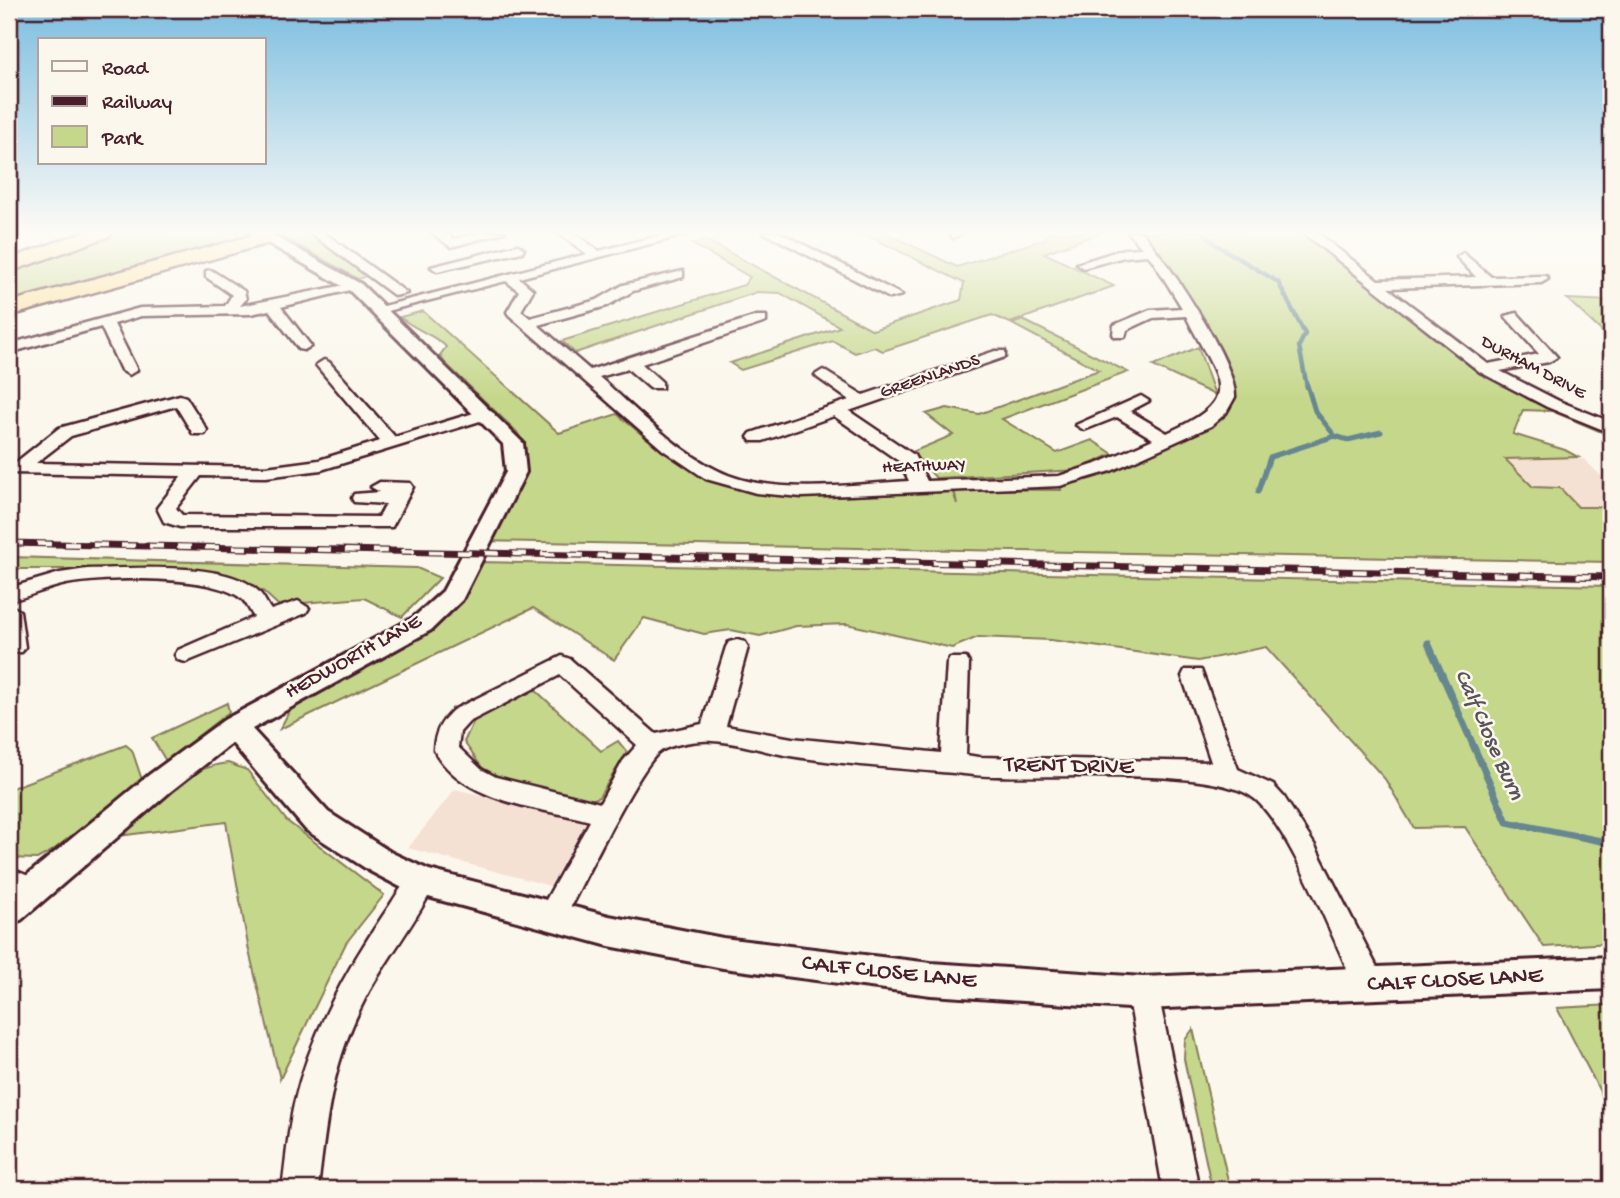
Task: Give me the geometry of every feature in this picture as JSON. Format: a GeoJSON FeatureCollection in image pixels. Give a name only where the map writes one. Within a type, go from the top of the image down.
{"type":"FeatureCollection","features":[{"type":"Feature","properties":{"kind":"highway"},"geometry":{"type":"LineString","coordinates":[[9,309],[81,288]]}},
{"type":"Feature","properties":{"kind":"street"},"geometry":{"type":"LineString","coordinates":[[227,288],[239,294],[239,299],[229,310]]}},
{"type":"Feature","properties":{"kind":"street"},"geometry":{"type":"LineString","coordinates":[[9,349],[155,310],[229,310],[272,305],[341,288]]}},
{"type":"Feature","properties":{"kind":"street","name":"HEDWORTH LANE"},"geometry":{"type":"LineString","coordinates":[[16,893],[234,727],[277,701],[422,624],[453,595],[516,472],[513,443],[487,414],[356,288]]}},
{"type":"Feature","properties":{"kind":"street"},"geometry":{"type":"LineString","coordinates":[[393,288],[400,293]]}},
{"type":"Feature","properties":{"kind":"street"},"geometry":{"type":"LineString","coordinates":[[379,310],[466,288]]}},
{"type":"Feature","properties":{"kind":"street"},"geometry":{"type":"LineString","coordinates":[[523,288],[526,290],[514,312],[526,324],[602,303],[628,288]]}},
{"type":"Feature","properties":{"kind":"street"},"geometry":{"type":"LineString","coordinates":[[881,288],[895,295]]}},
{"type":"Feature","properties":{"kind":"street","name":"HEATHWAY"},"geometry":{"type":"LineString","coordinates":[[526,324],[669,446],[712,475],[756,488],[802,491],[1060,481],[1105,467],[1167,440],[1205,422],[1219,410],[1227,393],[1222,374],[1179,288]]}},
{"type":"Feature","properties":{"kind":"street","name":"DURHAM DRIVE"},"geometry":{"type":"LineString","coordinates":[[1379,288],[1485,369],[1553,404],[1611,428]]}},
{"type":"Feature","properties":{"kind":"street"},"geometry":{"type":"LineString","coordinates":[[272,305],[304,346]]}},
{"type":"Feature","properties":{"kind":"street"},"geometry":{"type":"LineString","coordinates":[[1120,334],[1119,328],[1150,313],[1191,312]]}},
{"type":"Feature","properties":{"kind":"street"},"geometry":{"type":"LineString","coordinates":[[1485,369],[1549,356],[1512,316]]}},
{"type":"Feature","properties":{"kind":"street"},"geometry":{"type":"LineString","coordinates":[[587,376],[761,319]]}},
{"type":"Feature","properties":{"kind":"street"},"geometry":{"type":"LineString","coordinates":[[106,322],[129,370]]}},
{"type":"Feature","properties":{"kind":"street","name":"GREENLANDS"},"geometry":{"type":"LineString","coordinates":[[762,432],[997,359]]}},
{"type":"Feature","properties":{"kind":"street"},"geometry":{"type":"LineString","coordinates":[[631,363],[656,385]]}},
{"type":"Feature","properties":{"kind":"street"},"geometry":{"type":"LineString","coordinates":[[324,365],[391,443]]}},
{"type":"Feature","properties":{"kind":"street","name":"GREENLANDS"},"geometry":{"type":"LineString","coordinates":[[822,375],[861,401]]}},
{"type":"Feature","properties":{"kind":"street"},"geometry":{"type":"LineString","coordinates":[[14,468],[65,432],[180,400],[199,430]]}},
{"type":"Feature","properties":{"kind":"street"},"geometry":{"type":"LineString","coordinates":[[1084,425],[1141,401]]}},
{"type":"Feature","properties":{"kind":"street"},"geometry":{"type":"LineString","coordinates":[[836,410],[908,459],[920,486]]}},
{"type":"Feature","properties":{"kind":"street"},"geometry":{"type":"LineString","coordinates":[[1118,411],[1167,440]]}},
{"type":"Feature","properties":{"kind":"street"},"geometry":{"type":"LineString","coordinates":[[14,468],[266,472],[321,465],[487,414]]}},
{"type":"Feature","properties":{"kind":"street"},"geometry":{"type":"LineString","coordinates":[[195,472],[166,508],[171,518],[180,522],[385,523],[404,487],[380,487]]}},
{"type":"Feature","properties":{"kind":"street"},"geometry":{"type":"LineString","coordinates":[[361,498],[398,498]]}},
{"type":"Feature","properties":{"kind":"street"},"geometry":{"type":"LineString","coordinates":[[9,595],[60,579],[87,575],[194,575],[222,580],[251,595],[266,620]]}},
{"type":"Feature","properties":{"kind":"street"},"geometry":{"type":"LineString","coordinates":[[186,655],[298,608]]}},
{"type":"Feature","properties":{"kind":"street"},"geometry":{"type":"LineString","coordinates":[[9,611],[14,647]]}},
{"type":"Feature","properties":{"kind":"street"},"geometry":{"type":"LineString","coordinates":[[712,732],[737,647]]}},
{"type":"Feature","properties":{"kind":"street"},"geometry":{"type":"LineString","coordinates":[[551,916],[604,814],[632,768],[652,744],[562,663],[461,716],[450,726],[445,739],[446,750],[471,776],[489,785],[604,814]]}},
{"type":"Feature","properties":{"kind":"street"},"geometry":{"type":"LineString","coordinates":[[953,763],[958,663]]}},
{"type":"Feature","properties":{"kind":"street"},"geometry":{"type":"LineString","coordinates":[[1194,676],[1227,774]]}},
{"type":"Feature","properties":{"kind":"street","name":"CALF CLOSE LANE"},"geometry":{"type":"LineString","coordinates":[[234,727],[317,821],[381,862],[422,882],[609,931],[765,959],[931,979],[1143,993],[1611,973]]}},
{"type":"Feature","properties":{"kind":"street","name":"TRENT DRIVE"},"geometry":{"type":"LineString","coordinates":[[652,744],[712,732],[792,747],[953,763],[1198,770],[1227,774],[1265,793],[1288,825],[1370,985]]}},
{"type":"Feature","properties":{"kind":"street"},"geometry":{"type":"LineString","coordinates":[[300,1189],[311,1104],[334,1028],[369,960],[422,882]]}},
{"type":"Feature","properties":{"kind":"street"},"geometry":{"type":"LineString","coordinates":[[1143,993],[1181,1189]]}},
{"type":"Feature","properties":{"kind":"shaded area"},"geometry":{"type":"Polygon","coordinates":[[[1511,456],[1584,459],[1611,486],[1604,489],[1611,496],[1611,507],[1578,507],[1560,488],[1533,487],[1506,460],[1511,456]]]}},
{"type":"Feature","properties":{"kind":"shaded area"},"geometry":{"type":"Polygon","coordinates":[[[455,789],[587,821],[550,886],[408,848],[455,789]]]}},
{"type":"Feature","properties":{"kind":"green space"},"geometry":{"type":"Polygon","coordinates":[[[9,288],[71,288],[9,305],[9,288]]]}},
{"type":"Feature","properties":{"kind":"green space"},"geometry":{"type":"Polygon","coordinates":[[[735,288],[795,288],[873,330],[961,300],[963,288],[1109,288],[1010,323],[992,315],[883,351],[874,347],[855,353],[833,341],[741,370],[730,363],[840,327],[780,293],[757,292],[575,353],[562,341],[735,288]]]}},
{"type":"Feature","properties":{"kind":"green space"},"geometry":{"type":"Polygon","coordinates":[[[1185,288],[1379,288],[1448,343],[1553,404],[1611,428],[1611,436],[1552,411],[1523,410],[1513,434],[1565,450],[1578,457],[1505,459],[1533,487],[1560,488],[1578,507],[1611,507],[1611,562],[480,541],[525,469],[524,444],[517,432],[445,363],[440,355],[446,347],[443,343],[400,317],[423,311],[559,433],[617,414],[646,438],[657,435],[707,471],[742,486],[801,496],[832,497],[952,490],[957,504],[954,489],[1061,490],[1060,481],[1205,422],[1232,383],[1185,288]]]}},
{"type":"Feature","properties":{"kind":"green space"},"geometry":{"type":"Polygon","coordinates":[[[1567,299],[1611,301],[1611,340],[1567,299]]]}},
{"type":"Feature","properties":{"kind":"green space"},"geometry":{"type":"Polygon","coordinates":[[[1023,320],[1128,372],[1002,419],[1057,453],[1092,440],[1113,454],[1077,470],[936,478],[912,452],[953,435],[926,414],[947,408],[979,414],[1099,370],[1012,324],[1023,320]]]}},
{"type":"Feature","properties":{"kind":"green space"},"geometry":{"type":"Polygon","coordinates":[[[1198,347],[1215,395],[1153,366],[1198,347]]]}},
{"type":"Feature","properties":{"kind":"green space"},"geometry":{"type":"Polygon","coordinates":[[[9,557],[417,568],[440,578],[402,617],[364,598],[278,605],[263,591],[238,581],[93,569],[9,569],[9,557]]]}},
{"type":"Feature","properties":{"kind":"green space"},"geometry":{"type":"Polygon","coordinates":[[[477,562],[1611,586],[1611,943],[1544,947],[1465,827],[1414,828],[1385,779],[1266,647],[1198,661],[1051,640],[978,637],[952,648],[847,624],[796,626],[760,636],[731,630],[704,634],[644,618],[614,660],[533,608],[280,729],[296,698],[454,611],[477,562]]]}},
{"type":"Feature","properties":{"kind":"green space"},"geometry":{"type":"Polygon","coordinates":[[[531,686],[601,751],[618,741],[627,752],[599,797],[589,801],[503,780],[483,769],[464,742],[476,716],[531,686]]]}},
{"type":"Feature","properties":{"kind":"green space"},"geometry":{"type":"Polygon","coordinates":[[[227,703],[229,712],[166,761],[152,738],[227,703]]]}},
{"type":"Feature","properties":{"kind":"green space"},"geometry":{"type":"Polygon","coordinates":[[[126,745],[132,750],[142,780],[52,851],[37,859],[9,858],[9,789],[126,745]]]}},
{"type":"Feature","properties":{"kind":"green space"},"geometry":{"type":"Polygon","coordinates":[[[228,763],[247,770],[287,821],[384,895],[346,943],[280,1079],[249,951],[226,822],[118,836],[182,780],[212,766],[228,763]]]}},
{"type":"Feature","properties":{"kind":"green space"},"geometry":{"type":"Polygon","coordinates":[[[1611,1005],[1611,1113],[1557,1008],[1611,1005]]]}},
{"type":"Feature","properties":{"kind":"green space"},"geometry":{"type":"Polygon","coordinates":[[[1193,1029],[1230,1189],[1212,1189],[1184,1059],[1185,1040],[1193,1029]]]}},
{"type":"Feature","properties":{"kind":"waterway","name":"Calf Close Burn"},"geometry":{"type":"LineString","coordinates":[[1281,288],[1305,334],[1299,346],[1307,387]]}},
{"type":"Feature","properties":{"kind":"waterway","name":"Calf Close Burn"},"geometry":{"type":"LineString","coordinates":[[1307,385],[1315,411],[1335,436]]}},
{"type":"Feature","properties":{"kind":"waterway"},"geometry":{"type":"LineString","coordinates":[[1335,436],[1348,440],[1381,432]]}},
{"type":"Feature","properties":{"kind":"waterway","name":"Calf Close Burn"},"geometry":{"type":"LineString","coordinates":[[1258,492],[1270,457],[1335,436]]}},
{"type":"Feature","properties":{"kind":"waterway","name":"Calf Close Burn"},"geometry":{"type":"LineString","coordinates":[[1428,643],[1507,822],[1611,843]]}},
{"type":"Feature","properties":{"kind":"railway"},"geometry":{"type":"LineString","coordinates":[[9,543],[1611,577]]}}]}
